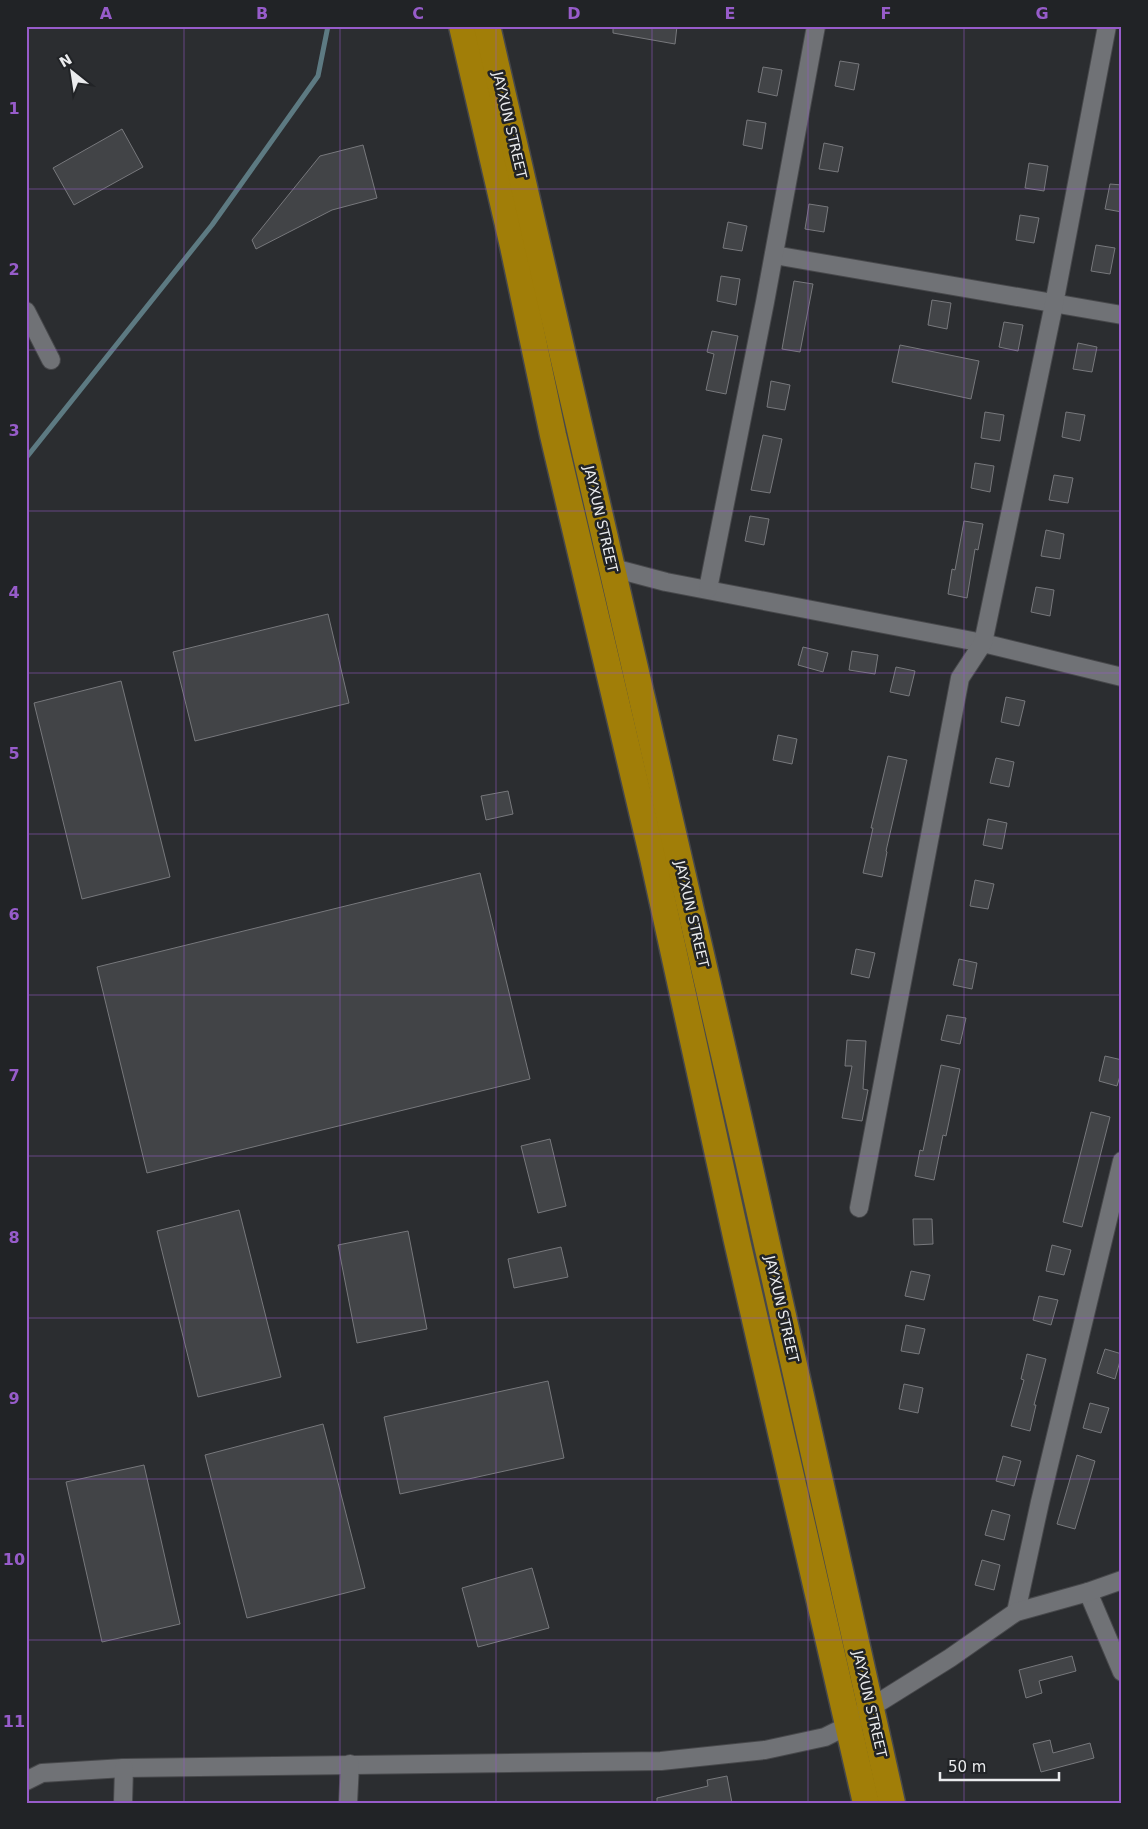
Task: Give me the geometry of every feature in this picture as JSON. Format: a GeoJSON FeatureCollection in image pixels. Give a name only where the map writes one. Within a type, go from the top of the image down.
{"type":"FeatureCollection","features":[{"type":"Feature","properties":{"kind":"highway","name":"JAYXUN STREET"},"geometry":{"type":"LineString","coordinates":[[462,26],[513,246],[553,435],[648,834],[737,1241],[866,1803]]}},
{"type":"Feature","properties":{"kind":"highway","name":"JAYXUN STREET"},"geometry":{"type":"LineString","coordinates":[[487,26],[741,1128],[892,1803]]}},
{"type":"Feature","properties":{"kind":"street"},"geometry":{"type":"LineString","coordinates":[[708,589],[774,255],[816,26]]}},
{"type":"Feature","properties":{"kind":"street"},"geometry":{"type":"LineString","coordinates":[[859,1208],[960,678],[983,643],[1054,304],[1107,26]]}},
{"type":"Feature","properties":{"kind":"street"},"geometry":{"type":"LineString","coordinates":[[774,255],[1122,315]]}},
{"type":"Feature","properties":{"kind":"street"},"geometry":{"type":"LineString","coordinates":[[26,311],[50,360]]}},
{"type":"Feature","properties":{"kind":"street"},"geometry":{"type":"LineString","coordinates":[[613,568],[666,582],[983,643],[1122,677]]}},
{"type":"Feature","properties":{"kind":"street"},"geometry":{"type":"LineString","coordinates":[[1016,1612],[1040,1502],[1122,1161]]}},
{"type":"Feature","properties":{"kind":"street"},"geometry":{"type":"LineString","coordinates":[[26,1781],[42,1773],[124,1768],[661,1761],[766,1750],[825,1737],[849,1725],[870,1708],[950,1658],[1016,1612],[1088,1592],[1122,1580]]}},
{"type":"Feature","properties":{"kind":"street"},"geometry":{"type":"LineString","coordinates":[[1088,1592],[1122,1672]]}},
{"type":"Feature","properties":{"kind":"street"},"geometry":{"type":"LineString","coordinates":[[348,1803],[350,1764]]}},
{"type":"Feature","properties":{"kind":"street"},"geometry":{"type":"LineString","coordinates":[[123,1803],[124,1768]]}},
{"type":"Feature","properties":{"kind":"building"},"geometry":{"type":"Polygon","coordinates":[[[613,26],[677,26],[675,44],[613,33],[613,26]]]}},
{"type":"Feature","properties":{"kind":"building"},"geometry":{"type":"Polygon","coordinates":[[[840,61],[859,64],[854,90],[835,86],[840,61]]]}},
{"type":"Feature","properties":{"kind":"building"},"geometry":{"type":"Polygon","coordinates":[[[763,67],[782,70],[777,96],[758,92],[763,67]]]}},
{"type":"Feature","properties":{"kind":"building"},"geometry":{"type":"Polygon","coordinates":[[[747,120],[766,123],[762,149],[743,145],[747,120]]]}},
{"type":"Feature","properties":{"kind":"building"},"geometry":{"type":"Polygon","coordinates":[[[122,129],[143,167],[74,205],[53,168],[122,129]]]}},
{"type":"Feature","properties":{"kind":"building"},"geometry":{"type":"Polygon","coordinates":[[[824,143],[843,147],[838,172],[819,169],[824,143]]]}},
{"type":"Feature","properties":{"kind":"building"},"geometry":{"type":"Polygon","coordinates":[[[363,145],[377,198],[332,210],[256,249],[252,240],[320,156],[363,145]]]}},
{"type":"Feature","properties":{"kind":"building"},"geometry":{"type":"Polygon","coordinates":[[[1029,163],[1048,166],[1044,191],[1025,188],[1029,163]]]}},
{"type":"Feature","properties":{"kind":"building"},"geometry":{"type":"Polygon","coordinates":[[[1110,184],[1122,185],[1122,212],[1105,209],[1110,184]]]}},
{"type":"Feature","properties":{"kind":"building"},"geometry":{"type":"Polygon","coordinates":[[[809,204],[828,207],[824,232],[805,229],[809,204]]]}},
{"type":"Feature","properties":{"kind":"building"},"geometry":{"type":"Polygon","coordinates":[[[1020,215],[1039,218],[1034,243],[1016,240],[1020,215]]]}},
{"type":"Feature","properties":{"kind":"building"},"geometry":{"type":"Polygon","coordinates":[[[728,222],[747,226],[742,251],[723,248],[728,222]]]}},
{"type":"Feature","properties":{"kind":"building"},"geometry":{"type":"Polygon","coordinates":[[[1096,245],[1115,248],[1110,274],[1091,271],[1096,245]]]}},
{"type":"Feature","properties":{"kind":"building"},"geometry":{"type":"Polygon","coordinates":[[[721,276],[740,279],[736,305],[717,301],[721,276]]]}},
{"type":"Feature","properties":{"kind":"building"},"geometry":{"type":"Polygon","coordinates":[[[794,281],[813,284],[800,352],[782,349],[794,281]]]}},
{"type":"Feature","properties":{"kind":"building"},"geometry":{"type":"Polygon","coordinates":[[[932,300],[951,303],[947,329],[928,325],[932,300]]]}},
{"type":"Feature","properties":{"kind":"building"},"geometry":{"type":"Polygon","coordinates":[[[1004,322],[1023,325],[1018,351],[999,347],[1004,322]]]}},
{"type":"Feature","properties":{"kind":"building"},"geometry":{"type":"Polygon","coordinates":[[[712,331],[738,336],[726,394],[706,390],[714,354],[707,352],[712,331]]]}},
{"type":"Feature","properties":{"kind":"building"},"geometry":{"type":"Polygon","coordinates":[[[1078,343],[1097,347],[1092,372],[1073,369],[1078,343]]]}},
{"type":"Feature","properties":{"kind":"building"},"geometry":{"type":"Polygon","coordinates":[[[900,345],[979,361],[971,399],[892,382],[900,345]]]}},
{"type":"Feature","properties":{"kind":"building"},"geometry":{"type":"Polygon","coordinates":[[[771,381],[790,385],[785,410],[767,407],[771,381]]]}},
{"type":"Feature","properties":{"kind":"building"},"geometry":{"type":"Polygon","coordinates":[[[985,412],[1004,415],[1000,441],[981,438],[985,412]]]}},
{"type":"Feature","properties":{"kind":"building"},"geometry":{"type":"Polygon","coordinates":[[[1066,412],[1085,415],[1080,441],[1062,437],[1066,412]]]}},
{"type":"Feature","properties":{"kind":"building"},"geometry":{"type":"Polygon","coordinates":[[[763,435],[782,439],[770,493],[751,490],[763,435]]]}},
{"type":"Feature","properties":{"kind":"building"},"geometry":{"type":"Polygon","coordinates":[[[975,463],[994,466],[990,492],[971,488],[975,463]]]}},
{"type":"Feature","properties":{"kind":"building"},"geometry":{"type":"Polygon","coordinates":[[[1054,475],[1073,478],[1068,503],[1049,500],[1054,475]]]}},
{"type":"Feature","properties":{"kind":"building"},"geometry":{"type":"Polygon","coordinates":[[[750,516],[769,519],[764,545],[745,541],[750,516]]]}},
{"type":"Feature","properties":{"kind":"building"},"geometry":{"type":"Polygon","coordinates":[[[964,521],[983,524],[978,550],[975,549],[967,598],[948,594],[952,569],[955,570],[964,521]]]}},
{"type":"Feature","properties":{"kind":"building"},"geometry":{"type":"Polygon","coordinates":[[[1046,530],[1064,534],[1060,559],[1041,556],[1046,530]]]}},
{"type":"Feature","properties":{"kind":"building"},"geometry":{"type":"Polygon","coordinates":[[[1036,587],[1054,590],[1050,616],[1031,612],[1036,587]]]}},
{"type":"Feature","properties":{"kind":"building"},"geometry":{"type":"Polygon","coordinates":[[[328,614],[349,703],[195,741],[173,652],[328,614]]]}},
{"type":"Feature","properties":{"kind":"building"},"geometry":{"type":"Polygon","coordinates":[[[803,647],[828,653],[823,672],[798,665],[803,647]]]}},
{"type":"Feature","properties":{"kind":"building"},"geometry":{"type":"Polygon","coordinates":[[[852,651],[878,655],[875,674],[849,670],[852,651]]]}},
{"type":"Feature","properties":{"kind":"building"},"geometry":{"type":"Polygon","coordinates":[[[896,667],[915,671],[909,696],[890,692],[896,667]]]}},
{"type":"Feature","properties":{"kind":"building"},"geometry":{"type":"Polygon","coordinates":[[[121,681],[170,877],[82,899],[34,703],[121,681]]]}},
{"type":"Feature","properties":{"kind":"building"},"geometry":{"type":"Polygon","coordinates":[[[1006,697],[1025,701],[1019,726],[1001,722],[1006,697]]]}},
{"type":"Feature","properties":{"kind":"building"},"geometry":{"type":"Polygon","coordinates":[[[778,735],[797,739],[792,764],[773,760],[778,735]]]}},
{"type":"Feature","properties":{"kind":"building"},"geometry":{"type":"Polygon","coordinates":[[[888,756],[907,760],[886,851],[882,877],[863,873],[873,828],[871,828],[888,756]]]}},
{"type":"Feature","properties":{"kind":"building"},"geometry":{"type":"Polygon","coordinates":[[[996,758],[1014,762],[1009,787],[990,783],[996,758]]]}},
{"type":"Feature","properties":{"kind":"building"},"geometry":{"type":"Polygon","coordinates":[[[508,791],[513,814],[486,820],[481,796],[508,791]]]}},
{"type":"Feature","properties":{"kind":"building"},"geometry":{"type":"Polygon","coordinates":[[[988,819],[1007,823],[1002,849],[983,845],[988,819]]]}},
{"type":"Feature","properties":{"kind":"building"},"geometry":{"type":"Polygon","coordinates":[[[480,873],[530,1079],[147,1173],[97,967],[480,873]]]}},
{"type":"Feature","properties":{"kind":"building"},"geometry":{"type":"Polygon","coordinates":[[[975,880],[994,884],[988,909],[970,906],[975,880]]]}},
{"type":"Feature","properties":{"kind":"building"},"geometry":{"type":"Polygon","coordinates":[[[856,949],[875,953],[869,978],[851,974],[856,949]]]}},
{"type":"Feature","properties":{"kind":"building"},"geometry":{"type":"Polygon","coordinates":[[[959,959],[977,963],[972,989],[953,985],[959,959]]]}},
{"type":"Feature","properties":{"kind":"building"},"geometry":{"type":"Polygon","coordinates":[[[947,1015],[966,1018],[960,1044],[941,1040],[947,1015]]]}},
{"type":"Feature","properties":{"kind":"building"},"geometry":{"type":"Polygon","coordinates":[[[847,1040],[866,1041],[863,1089],[868,1090],[862,1121],[842,1118],[852,1066],[845,1066],[847,1040]]]}},
{"type":"Feature","properties":{"kind":"building"},"geometry":{"type":"Polygon","coordinates":[[[1105,1056],[1122,1060],[1122,1069],[1117,1086],[1099,1081],[1105,1056]]]}},
{"type":"Feature","properties":{"kind":"building"},"geometry":{"type":"Polygon","coordinates":[[[941,1065],[960,1069],[946,1136],[943,1135],[934,1180],[915,1176],[920,1150],[923,1151],[941,1065]]]}},
{"type":"Feature","properties":{"kind":"building"},"geometry":{"type":"Polygon","coordinates":[[[1091,1112],[1110,1117],[1082,1227],[1063,1222],[1091,1112]]]}},
{"type":"Feature","properties":{"kind":"building"},"geometry":{"type":"Polygon","coordinates":[[[550,1139],[566,1206],[538,1213],[521,1146],[550,1139]]]}},
{"type":"Feature","properties":{"kind":"building"},"geometry":{"type":"Polygon","coordinates":[[[239,1210],[281,1377],[198,1397],[157,1231],[239,1210]]]}},
{"type":"Feature","properties":{"kind":"building"},"geometry":{"type":"Polygon","coordinates":[[[913,1219],[932,1219],[933,1244],[914,1245],[913,1219]]]}},
{"type":"Feature","properties":{"kind":"building"},"geometry":{"type":"Polygon","coordinates":[[[408,1231],[427,1329],[357,1343],[338,1245],[408,1231]]]}},
{"type":"Feature","properties":{"kind":"building"},"geometry":{"type":"Polygon","coordinates":[[[1052,1245],[1071,1250],[1064,1275],[1046,1271],[1052,1245]]]}},
{"type":"Feature","properties":{"kind":"building"},"geometry":{"type":"Polygon","coordinates":[[[561,1247],[568,1277],[514,1288],[508,1259],[561,1247]]]}},
{"type":"Feature","properties":{"kind":"building"},"geometry":{"type":"Polygon","coordinates":[[[911,1271],[930,1275],[924,1300],[905,1296],[911,1271]]]}},
{"type":"Feature","properties":{"kind":"building"},"geometry":{"type":"Polygon","coordinates":[[[1039,1296],[1058,1300],[1051,1325],[1033,1320],[1039,1296]]]}},
{"type":"Feature","properties":{"kind":"building"},"geometry":{"type":"Polygon","coordinates":[[[906,1325],[925,1329],[919,1354],[901,1351],[906,1325]]]}},
{"type":"Feature","properties":{"kind":"building"},"geometry":{"type":"Polygon","coordinates":[[[1105,1349],[1122,1354],[1115,1379],[1097,1373],[1105,1349]]]}},
{"type":"Feature","properties":{"kind":"building"},"geometry":{"type":"Polygon","coordinates":[[[1027,1354],[1046,1359],[1034,1405],[1036,1405],[1030,1431],[1011,1426],[1024,1380],[1021,1379],[1027,1354]]]}},
{"type":"Feature","properties":{"kind":"building"},"geometry":{"type":"Polygon","coordinates":[[[548,1381],[564,1458],[400,1494],[384,1417],[548,1381]]]}},
{"type":"Feature","properties":{"kind":"building"},"geometry":{"type":"Polygon","coordinates":[[[904,1384],[923,1388],[918,1413],[899,1409],[904,1384]]]}},
{"type":"Feature","properties":{"kind":"building"},"geometry":{"type":"Polygon","coordinates":[[[1090,1403],[1109,1408],[1101,1433],[1083,1428],[1090,1403]]]}},
{"type":"Feature","properties":{"kind":"building"},"geometry":{"type":"Polygon","coordinates":[[[323,1424],[365,1588],[247,1618],[205,1455],[323,1424]]]}},
{"type":"Feature","properties":{"kind":"building"},"geometry":{"type":"Polygon","coordinates":[[[1077,1455],[1095,1461],[1075,1529],[1057,1524],[1077,1455]]]}},
{"type":"Feature","properties":{"kind":"building"},"geometry":{"type":"Polygon","coordinates":[[[1003,1456],[1021,1461],[1014,1486],[996,1481],[1003,1456]]]}},
{"type":"Feature","properties":{"kind":"building"},"geometry":{"type":"Polygon","coordinates":[[[144,1465],[180,1624],[102,1642],[66,1482],[144,1465]]]}},
{"type":"Feature","properties":{"kind":"building"},"geometry":{"type":"Polygon","coordinates":[[[992,1510],[1010,1515],[1004,1540],[985,1535],[992,1510]]]}},
{"type":"Feature","properties":{"kind":"building"},"geometry":{"type":"Polygon","coordinates":[[[982,1560],[1000,1565],[994,1590],[975,1585],[982,1560]]]}},
{"type":"Feature","properties":{"kind":"building"},"geometry":{"type":"Polygon","coordinates":[[[532,1568],[549,1628],[478,1647],[462,1588],[532,1568]]]}},
{"type":"Feature","properties":{"kind":"building"},"geometry":{"type":"Polygon","coordinates":[[[1072,1656],[1076,1671],[1039,1681],[1042,1693],[1026,1698],[1019,1670],[1072,1656]]]}},
{"type":"Feature","properties":{"kind":"building"},"geometry":{"type":"Polygon","coordinates":[[[1050,1740],[1053,1753],[1090,1743],[1094,1758],[1041,1772],[1033,1744],[1050,1740]]]}},
{"type":"Feature","properties":{"kind":"building"},"geometry":{"type":"Polygon","coordinates":[[[727,1776],[732,1803],[657,1803],[657,1798],[708,1786],[707,1780],[727,1776]]]}},
{"type":"Feature","properties":{"kind":"waterway"},"geometry":{"type":"LineString","coordinates":[[26,458],[212,225],[318,76],[328,26]]}}]}
